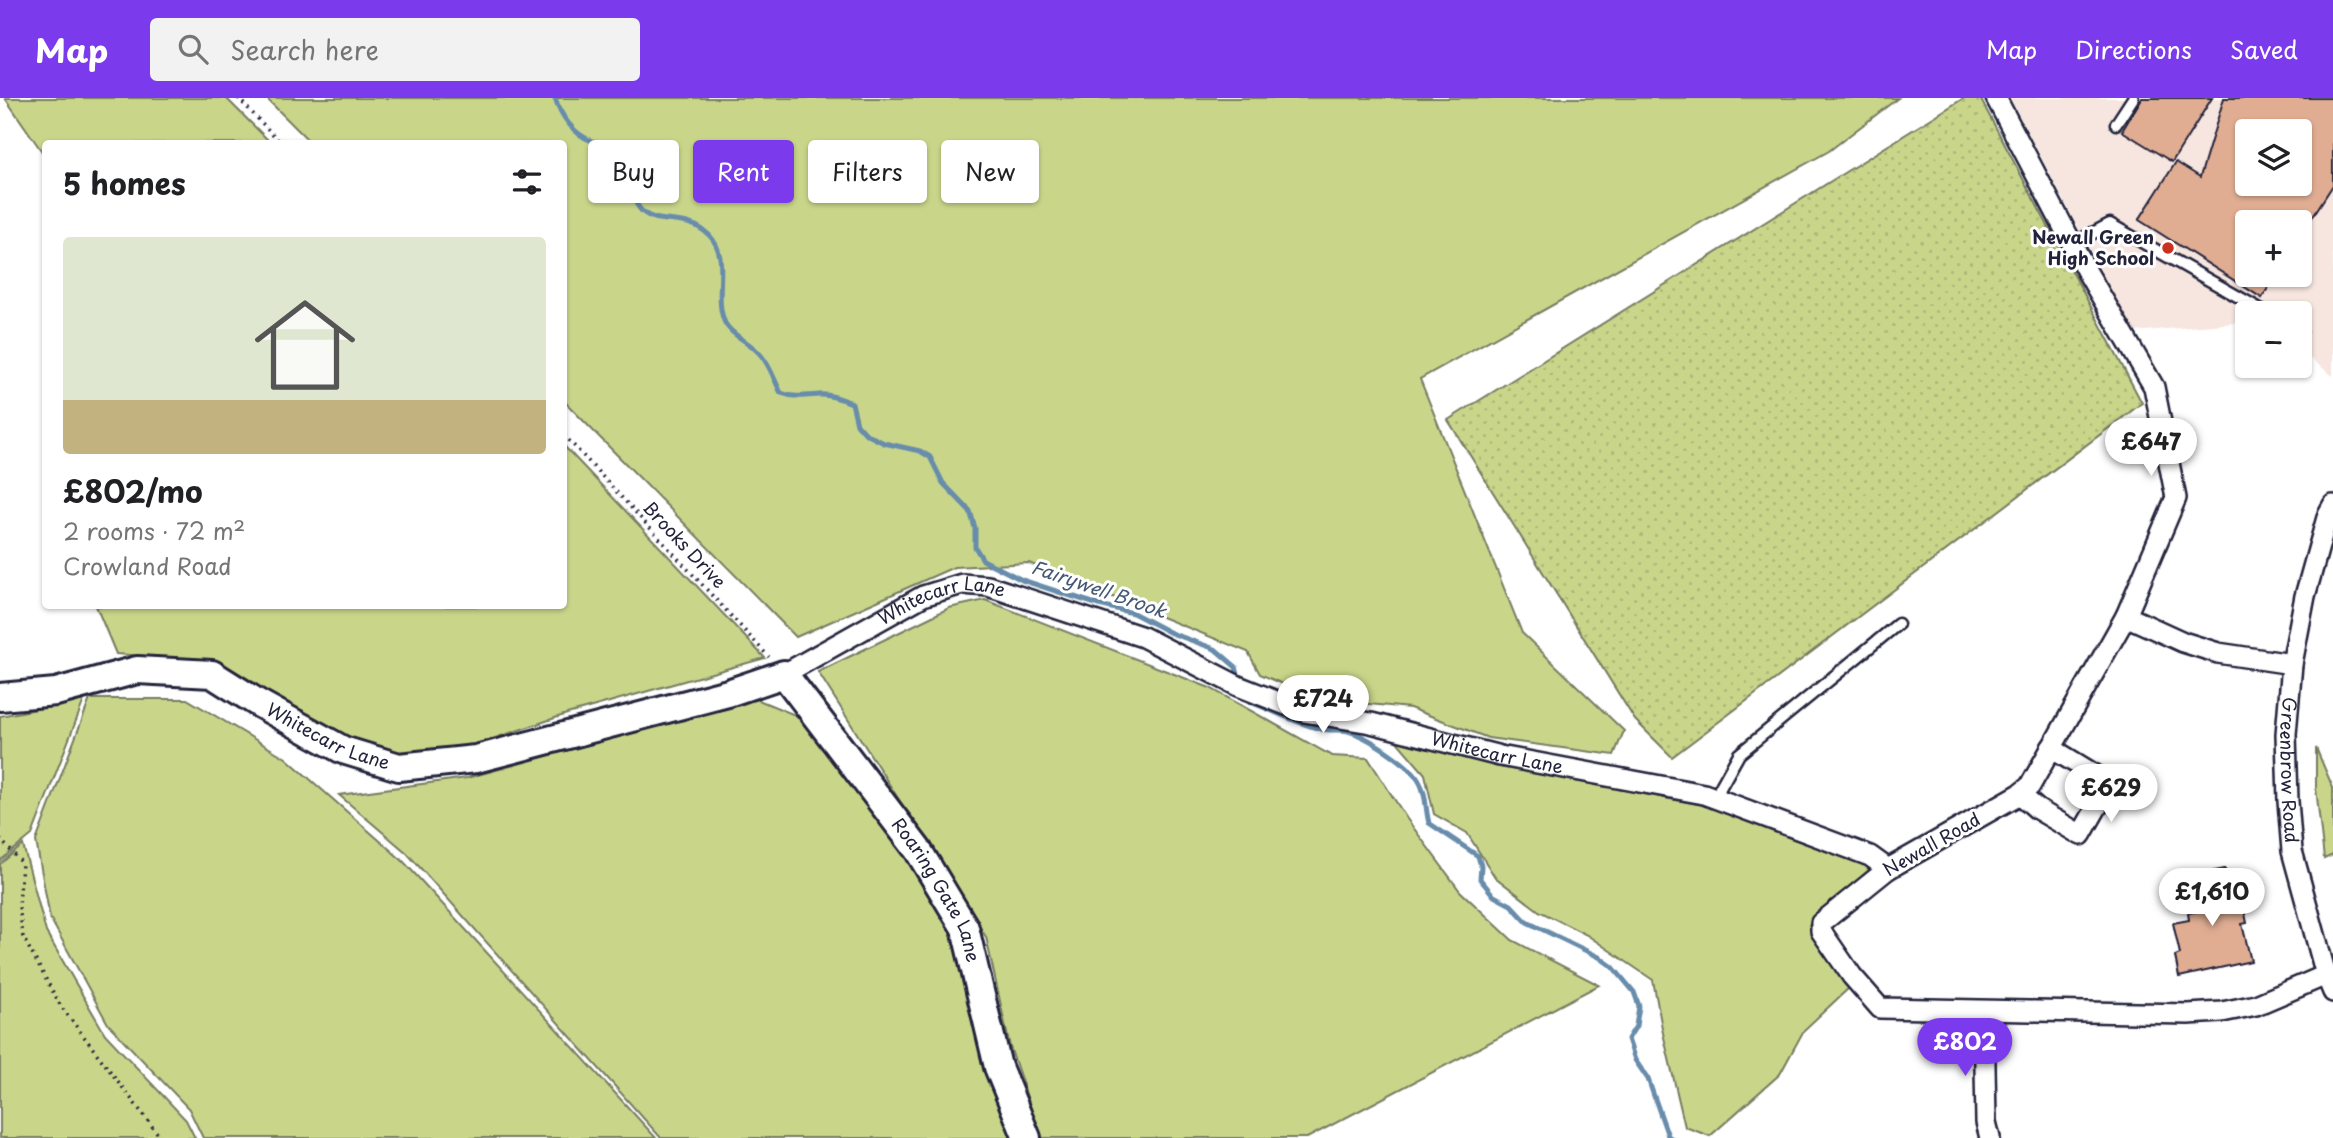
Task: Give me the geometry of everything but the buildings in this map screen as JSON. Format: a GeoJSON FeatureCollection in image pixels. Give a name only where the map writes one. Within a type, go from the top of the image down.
{"type":"FeatureCollection","features":[{"type":"Feature","properties":{"kind":"street","name":"Newall Road"},"geometry":{"type":"LineString","coordinates":[[1996,98],[2072,244],[2154,387],[2176,498],[2126,616],[2030,786],[2021,794],[1888,869],[1821,923],[1821,931],[1852,976],[1880,1008],[2188,1014],[2221,1012],[2256,1005],[2329,984]]}},
{"type":"Feature","properties":{"kind":"street","name":"Greenbrow Road"},"geometry":{"type":"LineString","coordinates":[[2329,984],[2292,851],[2286,734],[2292,664],[2305,596],[2331,512]]}},
{"type":"Feature","properties":{"kind":"street","name":"Whitecarr Lane"},"geometry":{"type":"LineString","coordinates":[[0,697],[56,692],[137,670],[212,674],[343,750],[399,767],[476,759],[728,693],[784,674],[923,596],[962,584],[988,586],[1143,637],[1238,686],[1304,712],[1371,723],[1500,756],[1704,794],[1870,856],[1888,869]]}},
{"type":"Feature","properties":{"kind":"street"},"geometry":{"type":"LineString","coordinates":[[2126,616],[2183,642],[2218,653],[2292,664]]}},
{"type":"Feature","properties":{"kind":"street","name":"Roaring Gate Lane"},"geometry":{"type":"LineString","coordinates":[[784,674],[918,850],[965,928],[998,1067],[1027,1138]]}},
{"type":"Feature","properties":{"kind":"street"},"geometry":{"type":"LineString","coordinates":[[2021,794],[2037,809],[2081,835],[2110,784],[2051,748]]}},
{"type":"Feature","properties":{"kind":"street"},"geometry":{"type":"LineString","coordinates":[[1984,1011],[1986,1122],[1990,1138]]}},
{"type":"Feature","properties":{"kind":"lane"},"geometry":{"type":"LineString","coordinates":[[2116,124],[2133,98]]}},
{"type":"Feature","properties":{"kind":"lane"},"geometry":{"type":"LineString","coordinates":[[2072,244],[2110,224],[2246,301]]}},
{"type":"Feature","properties":{"kind":"lane"},"geometry":{"type":"LineString","coordinates":[[1718,799],[1720,788],[1739,754],[1898,624]]}},
{"type":"Feature","properties":{"kind":"path"},"geometry":{"type":"LineString","coordinates":[[238,98],[278,140]]}},
{"type":"Feature","properties":{"kind":"path","name":"Brooks Drive"},"geometry":{"type":"LineString","coordinates":[[567,438],[784,674]]}},
{"type":"Feature","properties":{"kind":"path"},"geometry":{"type":"LineString","coordinates":[[0,839],[22,863],[19,907],[23,937],[60,1005],[161,1138]]}},
{"type":"Feature","properties":{"kind":"shaded area","name":"Newall Green High School"},"geometry":{"type":"Polygon","coordinates":[[[2010,98],[2333,98],[2333,376],[2312,360],[2312,301],[2235,301],[2235,323],[2133,332],[2010,98]]]}},
{"type":"Feature","properties":{"kind":"green space"},"geometry":{"type":"Polygon","coordinates":[[[5,98],[226,98],[268,140],[42,140],[42,152],[5,98]]]}},
{"type":"Feature","properties":{"kind":"green space"},"geometry":{"type":"Polygon","coordinates":[[[266,98],[1898,98],[1829,151],[1420,379],[1522,633],[1624,731],[1614,755],[1488,738],[1410,708],[1317,699],[1260,674],[1248,652],[1029,563],[954,567],[796,637],[567,404],[567,140],[308,140],[266,98]]]}},
{"type":"Feature","properties":{"kind":"green space"},"geometry":{"type":"Polygon","coordinates":[[[1964,98],[1980,98],[2142,403],[1672,757],[1635,720],[1448,420],[1964,98]]]}},
{"type":"Feature","properties":{"kind":"green space"},"geometry":{"type":"Polygon","coordinates":[[[567,449],[765,658],[567,714],[471,746],[399,752],[315,727],[217,661],[116,654],[97,609],[567,609],[567,449]]]}},
{"type":"Feature","properties":{"kind":"green space"},"geometry":{"type":"Polygon","coordinates":[[[985,600],[1210,688],[1332,756],[1368,758],[1407,819],[1460,891],[1512,940],[1599,985],[1307,1138],[1041,1138],[1010,1047],[986,937],[818,672],[949,608],[985,600]]]}},
{"type":"Feature","properties":{"kind":"green space"},"geometry":{"type":"Polygon","coordinates":[[[90,699],[187,699],[286,758],[404,862],[656,1138],[203,1138],[189,1109],[108,1024],[50,918],[36,841],[90,699]]]}},
{"type":"Feature","properties":{"kind":"green space"},"geometry":{"type":"Polygon","coordinates":[[[756,699],[805,719],[909,860],[957,942],[1015,1138],[661,1138],[407,853],[339,795],[467,778],[756,699]]]}},
{"type":"Feature","properties":{"kind":"green space"},"geometry":{"type":"Polygon","coordinates":[[[84,700],[32,835],[0,861],[0,716],[84,700]]]}},
{"type":"Feature","properties":{"kind":"green space"},"geometry":{"type":"Polygon","coordinates":[[[1388,731],[1501,767],[1709,806],[1859,860],[1870,869],[1809,925],[1851,986],[1804,1030],[1780,1074],[1710,1136],[1685,1127],[1653,980],[1587,935],[1539,911],[1495,877],[1467,833],[1434,814],[1425,774],[1388,731]]]}},
{"type":"Feature","properties":{"kind":"green space"},"geometry":{"type":"Polygon","coordinates":[[[2316,748],[2333,788],[2333,855],[2324,859],[2316,788],[2316,748]]]}},
{"type":"Feature","properties":{"kind":"green space"},"geometry":{"type":"Polygon","coordinates":[[[23,845],[46,932],[105,1034],[186,1120],[195,1138],[0,1138],[0,864],[23,845]]]}},
{"type":"Feature","properties":{"kind":"waterway","name":"Fairywell Brook"},"geometry":{"type":"LineString","coordinates":[[555,98],[564,118],[579,134],[592,141],[612,146],[621,153],[628,168],[635,200],[644,213],[658,219],[692,225],[709,235],[716,244],[721,266],[720,301],[725,323],[761,355],[781,393],[795,396],[827,395],[852,403],[857,424],[866,434],[884,443],[920,451],[930,457],[943,483],[970,511],[975,528],[975,547],[983,560],[1022,580],[1133,613],[1171,633],[1215,649],[1236,667],[1240,682]]}},
{"type":"Feature","properties":{"kind":"waterway","name":"Fairywell Brook"},"geometry":{"type":"LineString","coordinates":[[1245,697],[1250,702],[1303,724],[1356,734],[1398,759],[1422,786],[1429,823],[1478,856],[1481,866],[1480,879],[1494,896],[1511,905],[1527,922],[1599,957],[1613,967],[1634,992],[1639,1006],[1636,1026],[1628,1039],[1635,1060],[1648,1079],[1671,1138]]}},
{"type":"Feature","properties":{"kind":"place","name":"Newall Green High School"},"geometry":{"type":"Point","coordinates":[2168,248]}}]}
